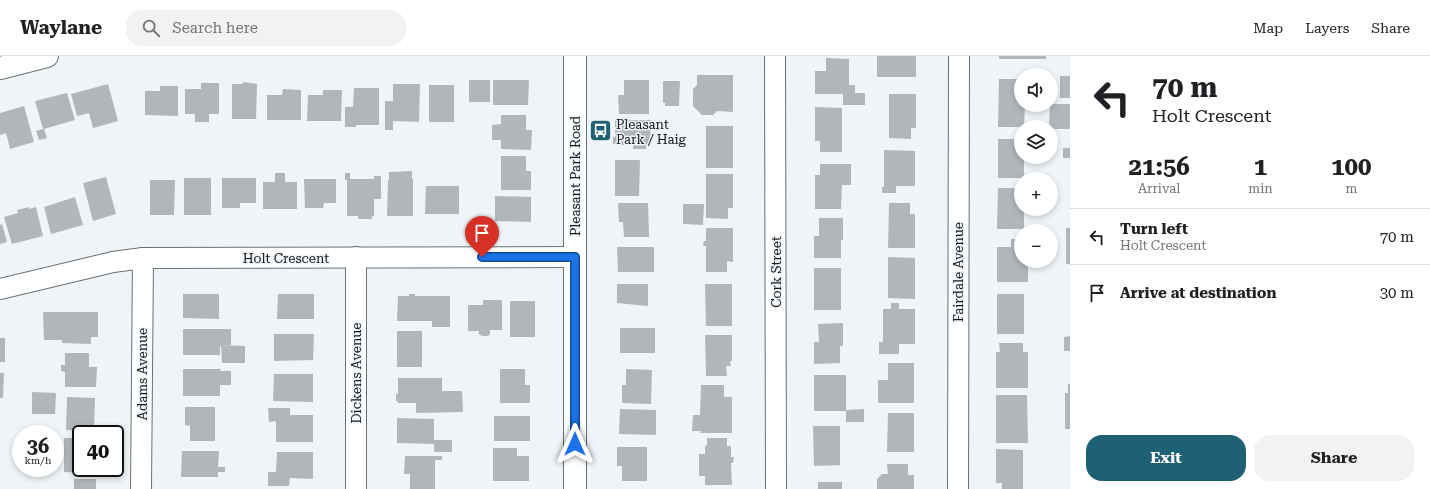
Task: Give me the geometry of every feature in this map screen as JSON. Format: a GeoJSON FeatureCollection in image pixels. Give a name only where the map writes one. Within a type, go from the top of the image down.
{"type":"FeatureCollection","features":[{"type":"Feature","properties":{"kind":"street"},"geometry":{"type":"LineString","coordinates":[[0,68],[47,56]]}},
{"type":"Feature","properties":{"kind":"street","name":"Pleasant Park Road"},"geometry":{"type":"LineString","coordinates":[[575,56],[575,489]]}},
{"type":"Feature","properties":{"kind":"street","name":"Cork Street"},"geometry":{"type":"LineString","coordinates":[[775,56],[776,489]]}},
{"type":"Feature","properties":{"kind":"street","name":"Fairdale Avenue"},"geometry":{"type":"LineString","coordinates":[[958,489],[959,56]]}},
{"type":"Feature","properties":{"kind":"street","name":"Dickens Avenue"},"geometry":{"type":"LineString","coordinates":[[356,257],[356,489]]}},
{"type":"Feature","properties":{"kind":"street","name":"Holt Crescent"},"geometry":{"type":"LineString","coordinates":[[0,289],[113,262],[143,258],[575,257]]}},
{"type":"Feature","properties":{"kind":"street","name":"Adams Avenue"},"geometry":{"type":"LineString","coordinates":[[141,489],[143,258]]}},
{"type":"Feature","properties":{"kind":"building"},"geometry":{"type":"Polygon","coordinates":[[[877,56],[916,56],[916,77],[877,77],[877,56]]]}},
{"type":"Feature","properties":{"kind":"building"},"geometry":{"type":"Polygon","coordinates":[[[999,56],[1046,56],[1046,59],[999,59],[999,56]]]}},
{"type":"Feature","properties":{"kind":"building"},"geometry":{"type":"Polygon","coordinates":[[[826,58],[849,59],[849,85],[855,85],[855,93],[865,93],[865,105],[843,105],[843,94],[815,94],[815,71],[826,71],[826,58]]]}},
{"type":"Feature","properties":{"kind":"building"},"geometry":{"type":"Polygon","coordinates":[[[697,75],[733,75],[733,112],[717,111],[713,115],[702,115],[693,106],[693,89],[697,85],[697,75]]]}},
{"type":"Feature","properties":{"kind":"building"},"geometry":{"type":"Polygon","coordinates":[[[1060,76],[1070,76],[1070,98],[1060,98],[1060,76]]]}},
{"type":"Feature","properties":{"kind":"building"},"geometry":{"type":"Polygon","coordinates":[[[999,79],[1014,79],[1014,112],[1025,112],[1024,120],[1014,120],[1014,127],[998,127],[999,79]]]}},
{"type":"Feature","properties":{"kind":"building"},"geometry":{"type":"Polygon","coordinates":[[[469,80],[490,80],[490,102],[469,102],[469,80]]]}},
{"type":"Feature","properties":{"kind":"building"},"geometry":{"type":"Polygon","coordinates":[[[493,80],[529,80],[528,105],[493,105],[493,80]]]}},
{"type":"Feature","properties":{"kind":"building"},"geometry":{"type":"Polygon","coordinates":[[[624,80],[649,80],[649,114],[619,114],[618,95],[624,95],[624,80]]]}},
{"type":"Feature","properties":{"kind":"building"},"geometry":{"type":"Polygon","coordinates":[[[663,81],[680,81],[679,106],[665,106],[665,103],[663,103],[663,81]]]}},
{"type":"Feature","properties":{"kind":"building"},"geometry":{"type":"Polygon","coordinates":[[[243,82],[257,84],[256,119],[232,119],[232,84],[243,84],[243,82]]]}},
{"type":"Feature","properties":{"kind":"building"},"geometry":{"type":"Polygon","coordinates":[[[201,83],[219,83],[219,114],[209,114],[209,122],[195,122],[195,114],[185,114],[185,89],[201,89],[201,83]]]}},
{"type":"Feature","properties":{"kind":"building"},"geometry":{"type":"Polygon","coordinates":[[[108,84],[118,121],[93,128],[89,113],[77,116],[71,94],[108,84]]]}},
{"type":"Feature","properties":{"kind":"building"},"geometry":{"type":"Polygon","coordinates":[[[393,84],[420,84],[419,122],[393,121],[393,130],[385,130],[385,101],[393,101],[393,84]]]}},
{"type":"Feature","properties":{"kind":"building"},"geometry":{"type":"Polygon","coordinates":[[[429,85],[454,85],[454,122],[429,122],[429,85]]]}},
{"type":"Feature","properties":{"kind":"building"},"geometry":{"type":"Polygon","coordinates":[[[160,86],[178,86],[178,116],[145,115],[145,91],[160,91],[160,86]]]}},
{"type":"Feature","properties":{"kind":"building"},"geometry":{"type":"Polygon","coordinates":[[[354,88],[379,88],[379,125],[356,125],[356,127],[345,127],[345,107],[353,107],[354,88]]]}},
{"type":"Feature","properties":{"kind":"building"},"geometry":{"type":"Polygon","coordinates":[[[283,89],[301,90],[301,120],[267,120],[267,95],[282,95],[283,89]]]}},
{"type":"Feature","properties":{"kind":"building"},"geometry":{"type":"Polygon","coordinates":[[[323,90],[342,90],[341,121],[307,121],[308,95],[323,95],[323,90]]]}},
{"type":"Feature","properties":{"kind":"building"},"geometry":{"type":"Polygon","coordinates":[[[67,93],[75,120],[44,129],[47,138],[39,140],[36,131],[43,129],[35,101],[67,93]]]}},
{"type":"Feature","properties":{"kind":"building"},"geometry":{"type":"Polygon","coordinates":[[[889,94],[916,94],[916,128],[911,128],[911,139],[889,138],[889,94]]]}},
{"type":"Feature","properties":{"kind":"building"},"geometry":{"type":"Polygon","coordinates":[[[1058,104],[1070,104],[1070,129],[1058,129],[1058,120],[1049,120],[1050,112],[1058,112],[1058,104]]]}},
{"type":"Feature","properties":{"kind":"building"},"geometry":{"type":"Polygon","coordinates":[[[24,106],[34,142],[10,149],[6,133],[0,135],[0,113],[24,106]]]}},
{"type":"Feature","properties":{"kind":"building"},"geometry":{"type":"Polygon","coordinates":[[[815,107],[842,108],[842,152],[820,152],[820,141],[815,141],[815,107]]]}},
{"type":"Feature","properties":{"kind":"building"},"geometry":{"type":"Polygon","coordinates":[[[501,115],[526,115],[526,130],[532,130],[531,150],[501,149],[501,140],[492,140],[492,125],[501,124],[501,115]]]}},
{"type":"Feature","properties":{"kind":"building"},"geometry":{"type":"Polygon","coordinates":[[[615,120],[651,120],[650,145],[646,145],[646,149],[633,149],[633,145],[613,144],[613,137],[615,137],[615,120]]]}},
{"type":"Feature","properties":{"kind":"building"},"geometry":{"type":"Polygon","coordinates":[[[706,126],[733,126],[733,168],[706,168],[706,126]]]}},
{"type":"Feature","properties":{"kind":"building"},"geometry":{"type":"Polygon","coordinates":[[[998,139],[1014,139],[1014,164],[1024,164],[1024,172],[1014,172],[1014,178],[998,178],[998,139]]]}},
{"type":"Feature","properties":{"kind":"building"},"geometry":{"type":"Polygon","coordinates":[[[1063,148],[1070,148],[1070,158],[1063,158],[1063,148]]]}},
{"type":"Feature","properties":{"kind":"building"},"geometry":{"type":"Polygon","coordinates":[[[884,150],[915,151],[915,186],[896,186],[896,193],[882,193],[882,187],[884,187],[884,150]]]}},
{"type":"Feature","properties":{"kind":"building"},"geometry":{"type":"Polygon","coordinates":[[[501,156],[526,156],[526,171],[531,171],[531,190],[501,190],[501,156]]]}},
{"type":"Feature","properties":{"kind":"building"},"geometry":{"type":"Polygon","coordinates":[[[615,160],[640,160],[639,196],[615,196],[615,160]]]}},
{"type":"Feature","properties":{"kind":"building"},"geometry":{"type":"Polygon","coordinates":[[[820,164],[851,164],[851,185],[842,185],[841,209],[815,209],[815,175],[820,175],[820,164]]]}},
{"type":"Feature","properties":{"kind":"building"},"geometry":{"type":"Polygon","coordinates":[[[412,171],[413,216],[387,216],[389,172],[412,171]]]}},
{"type":"Feature","properties":{"kind":"building"},"geometry":{"type":"Polygon","coordinates":[[[275,173],[285,173],[285,182],[297,182],[297,209],[263,209],[263,182],[275,182],[275,173]]]}},
{"type":"Feature","properties":{"kind":"building"},"geometry":{"type":"Polygon","coordinates":[[[345,173],[350,173],[350,179],[374,179],[374,176],[381,176],[381,199],[374,199],[374,216],[372,216],[372,219],[358,219],[358,216],[347,216],[347,180],[345,180],[345,173]]]}},
{"type":"Feature","properties":{"kind":"building"},"geometry":{"type":"Polygon","coordinates":[[[706,174],[733,174],[733,208],[728,208],[728,219],[706,218],[706,174]]]}},
{"type":"Feature","properties":{"kind":"building"},"geometry":{"type":"Polygon","coordinates":[[[106,177],[116,214],[93,221],[83,183],[106,177]]]}},
{"type":"Feature","properties":{"kind":"building"},"geometry":{"type":"Polygon","coordinates":[[[184,178],[211,178],[211,215],[184,215],[184,178]]]}},
{"type":"Feature","properties":{"kind":"building"},"geometry":{"type":"Polygon","coordinates":[[[222,178],[256,178],[256,203],[240,203],[240,208],[222,208],[222,178]]]}},
{"type":"Feature","properties":{"kind":"building"},"geometry":{"type":"Polygon","coordinates":[[[304,179],[336,179],[336,203],[324,203],[323,208],[305,208],[304,179]]]}},
{"type":"Feature","properties":{"kind":"building"},"geometry":{"type":"Polygon","coordinates":[[[150,180],[175,180],[174,215],[150,215],[150,180]]]}},
{"type":"Feature","properties":{"kind":"building"},"geometry":{"type":"Polygon","coordinates":[[[426,186],[459,186],[459,214],[425,214],[426,186]]]}},
{"type":"Feature","properties":{"kind":"building"},"geometry":{"type":"Polygon","coordinates":[[[998,188],[1014,188],[1014,216],[1024,216],[1024,224],[1014,224],[1014,229],[997,229],[998,188]]]}},
{"type":"Feature","properties":{"kind":"building"},"geometry":{"type":"Polygon","coordinates":[[[495,196],[531,197],[531,222],[495,221],[495,196]]]}},
{"type":"Feature","properties":{"kind":"building"},"geometry":{"type":"Polygon","coordinates":[[[75,197],[83,225],[51,234],[44,207],[75,197]]]}},
{"type":"Feature","properties":{"kind":"building"},"geometry":{"type":"Polygon","coordinates":[[[618,203],[648,203],[649,237],[624,237],[623,222],[619,222],[618,203]]]}},
{"type":"Feature","properties":{"kind":"building"},"geometry":{"type":"Polygon","coordinates":[[[889,203],[910,203],[910,214],[915,214],[915,248],[888,248],[889,203]]]}},
{"type":"Feature","properties":{"kind":"building"},"geometry":{"type":"Polygon","coordinates":[[[683,204],[704,204],[703,225],[683,224],[683,204]]]}},
{"type":"Feature","properties":{"kind":"building"},"geometry":{"type":"Polygon","coordinates":[[[29,207],[29,209],[36,207],[43,236],[12,244],[4,217],[18,213],[17,210],[29,207]]]}},
{"type":"Feature","properties":{"kind":"building"},"geometry":{"type":"Polygon","coordinates":[[[819,218],[843,218],[841,258],[814,258],[814,236],[819,236],[819,218]]]}},
{"type":"Feature","properties":{"kind":"building"},"geometry":{"type":"Polygon","coordinates":[[[2,224],[7,242],[0,244],[0,225],[2,224]]]}},
{"type":"Feature","properties":{"kind":"building"},"geometry":{"type":"Polygon","coordinates":[[[706,228],[733,228],[733,262],[727,261],[727,272],[706,272],[706,246],[703,246],[704,241],[706,241],[706,228]]]}},
{"type":"Feature","properties":{"kind":"building"},"geometry":{"type":"Polygon","coordinates":[[[1066,228],[1070,228],[1070,264],[1066,264],[1066,228]]]}},
{"type":"Feature","properties":{"kind":"building"},"geometry":{"type":"Polygon","coordinates":[[[1011,239],[1014,239],[1014,268],[1028,268],[1028,282],[997,282],[997,247],[1011,247],[1011,239]]]}},
{"type":"Feature","properties":{"kind":"building"},"geometry":{"type":"Polygon","coordinates":[[[617,247],[654,247],[654,272],[618,272],[617,247]]]}},
{"type":"Feature","properties":{"kind":"building"},"geometry":{"type":"Polygon","coordinates":[[[888,257],[915,258],[915,299],[888,298],[888,257]]]}},
{"type":"Feature","properties":{"kind":"building"},"geometry":{"type":"Polygon","coordinates":[[[814,268],[841,268],[841,310],[814,310],[814,268]]]}},
{"type":"Feature","properties":{"kind":"building"},"geometry":{"type":"Polygon","coordinates":[[[617,284],[648,284],[648,306],[617,303],[617,284]]]}},
{"type":"Feature","properties":{"kind":"building"},"geometry":{"type":"Polygon","coordinates":[[[705,284],[732,284],[732,326],[706,326],[705,284]]]}},
{"type":"Feature","properties":{"kind":"building"},"geometry":{"type":"Polygon","coordinates":[[[183,294],[219,294],[219,319],[183,318],[183,294]]]}},
{"type":"Feature","properties":{"kind":"building"},"geometry":{"type":"Polygon","coordinates":[[[278,294],[314,294],[314,319],[277,319],[278,294]]]}},
{"type":"Feature","properties":{"kind":"building"},"geometry":{"type":"Polygon","coordinates":[[[409,294],[415,294],[415,296],[450,296],[450,327],[432,327],[432,321],[397,321],[398,296],[409,296],[409,294]]]}},
{"type":"Feature","properties":{"kind":"building"},"geometry":{"type":"Polygon","coordinates":[[[997,294],[1024,294],[1024,334],[997,334],[997,294]]]}},
{"type":"Feature","properties":{"kind":"building"},"geometry":{"type":"Polygon","coordinates":[[[483,300],[502,300],[502,330],[490,330],[490,334],[488,336],[482,336],[479,334],[479,331],[468,331],[468,305],[483,305],[483,300]]]}},
{"type":"Feature","properties":{"kind":"building"},"geometry":{"type":"Polygon","coordinates":[[[510,301],[535,301],[535,337],[510,337],[510,301]]]}},
{"type":"Feature","properties":{"kind":"building"},"geometry":{"type":"Polygon","coordinates":[[[891,303],[899,303],[899,309],[915,309],[915,344],[899,344],[899,354],[879,354],[879,342],[883,342],[883,309],[891,309],[891,303]]]}},
{"type":"Feature","properties":{"kind":"building"},"geometry":{"type":"Polygon","coordinates":[[[43,312],[98,312],[98,337],[91,337],[91,344],[62,343],[62,340],[44,340],[43,312]]]}},
{"type":"Feature","properties":{"kind":"building"},"geometry":{"type":"Polygon","coordinates":[[[843,323],[843,346],[840,346],[840,363],[814,364],[814,342],[819,342],[818,324],[843,323]]]}},
{"type":"Feature","properties":{"kind":"building"},"geometry":{"type":"Polygon","coordinates":[[[620,328],[655,328],[655,353],[620,353],[620,328]]]}},
{"type":"Feature","properties":{"kind":"building"},"geometry":{"type":"Polygon","coordinates":[[[183,329],[231,329],[231,345],[222,345],[220,347],[220,355],[183,355],[183,329]]]}},
{"type":"Feature","properties":{"kind":"building"},"geometry":{"type":"Polygon","coordinates":[[[397,331],[422,331],[422,367],[397,367],[397,331]]]}},
{"type":"Feature","properties":{"kind":"building"},"geometry":{"type":"Polygon","coordinates":[[[274,334],[314,334],[313,360],[274,361],[274,334]]]}},
{"type":"Feature","properties":{"kind":"building"},"geometry":{"type":"Polygon","coordinates":[[[705,335],[732,335],[732,361],[730,361],[731,366],[726,366],[727,376],[706,376],[705,335]]]}},
{"type":"Feature","properties":{"kind":"building"},"geometry":{"type":"Polygon","coordinates":[[[1070,336],[1070,351],[1064,351],[1064,337],[1070,336]]]}},
{"type":"Feature","properties":{"kind":"building"},"geometry":{"type":"Polygon","coordinates":[[[0,338],[5,338],[5,362],[0,362],[0,338]]]}},
{"type":"Feature","properties":{"kind":"building"},"geometry":{"type":"Polygon","coordinates":[[[999,343],[1023,343],[1023,352],[1028,352],[1028,388],[996,388],[996,352],[1000,352],[999,343]]]}},
{"type":"Feature","properties":{"kind":"building"},"geometry":{"type":"Polygon","coordinates":[[[221,345],[245,346],[245,363],[222,363],[221,345]]]}},
{"type":"Feature","properties":{"kind":"building"},"geometry":{"type":"Polygon","coordinates":[[[65,353],[89,353],[89,367],[97,367],[96,387],[65,387],[65,372],[61,371],[61,365],[65,365],[65,353]]]}},
{"type":"Feature","properties":{"kind":"building"},"geometry":{"type":"Polygon","coordinates":[[[888,363],[914,363],[914,403],[878,403],[878,380],[888,380],[888,363]]]}},
{"type":"Feature","properties":{"kind":"building"},"geometry":{"type":"Polygon","coordinates":[[[183,369],[221,369],[220,371],[231,371],[231,385],[220,385],[220,396],[183,396],[183,369]]]}},
{"type":"Feature","properties":{"kind":"building"},"geometry":{"type":"Polygon","coordinates":[[[500,369],[525,369],[525,385],[530,385],[530,403],[500,403],[500,369]]]}},
{"type":"Feature","properties":{"kind":"building"},"geometry":{"type":"Polygon","coordinates":[[[626,369],[652,370],[651,404],[622,403],[622,385],[626,385],[626,369]]]}},
{"type":"Feature","properties":{"kind":"building"},"geometry":{"type":"Polygon","coordinates":[[[0,373],[4,373],[3,398],[0,398],[0,373]]]}},
{"type":"Feature","properties":{"kind":"building"},"geometry":{"type":"Polygon","coordinates":[[[274,374],[313,374],[313,402],[273,401],[274,374]]]}},
{"type":"Feature","properties":{"kind":"building"},"geometry":{"type":"Polygon","coordinates":[[[814,375],[846,375],[846,410],[864,409],[864,422],[846,422],[846,411],[814,411],[814,375]]]}},
{"type":"Feature","properties":{"kind":"building"},"geometry":{"type":"Polygon","coordinates":[[[398,378],[442,378],[442,391],[462,391],[463,412],[416,413],[416,403],[398,403],[396,401],[396,394],[398,394],[398,378]]]}},
{"type":"Feature","properties":{"kind":"building"},"geometry":{"type":"Polygon","coordinates":[[[1068,384],[1070,384],[1070,429],[1065,429],[1065,393],[1068,393],[1068,384]]]}},
{"type":"Feature","properties":{"kind":"building"},"geometry":{"type":"Polygon","coordinates":[[[701,385],[724,385],[724,397],[732,397],[732,433],[700,433],[701,431],[692,431],[693,415],[700,415],[701,385]]]}},
{"type":"Feature","properties":{"kind":"building"},"geometry":{"type":"Polygon","coordinates":[[[32,392],[56,393],[55,414],[32,414],[32,392]]]}},
{"type":"Feature","properties":{"kind":"building"},"geometry":{"type":"Polygon","coordinates":[[[996,395],[1027,395],[1028,443],[996,443],[996,395]]]}},
{"type":"Feature","properties":{"kind":"building"},"geometry":{"type":"Polygon","coordinates":[[[67,397],[95,398],[94,425],[72,425],[72,430],[66,430],[67,397]]]}},
{"type":"Feature","properties":{"kind":"building"},"geometry":{"type":"Polygon","coordinates":[[[185,407],[215,407],[215,441],[190,441],[190,426],[185,425],[185,407]]]}},
{"type":"Feature","properties":{"kind":"building"},"geometry":{"type":"Polygon","coordinates":[[[268,408],[290,408],[290,415],[313,415],[313,442],[276,442],[276,421],[269,422],[268,408]]]}},
{"type":"Feature","properties":{"kind":"building"},"geometry":{"type":"Polygon","coordinates":[[[620,409],[656,410],[656,435],[619,434],[620,409]]]}},
{"type":"Feature","properties":{"kind":"building"},"geometry":{"type":"Polygon","coordinates":[[[888,413],[914,413],[914,452],[887,452],[888,413]]]}},
{"type":"Feature","properties":{"kind":"building"},"geometry":{"type":"Polygon","coordinates":[[[494,416],[530,416],[530,441],[494,441],[494,416]]]}},
{"type":"Feature","properties":{"kind":"building"},"geometry":{"type":"Polygon","coordinates":[[[397,418],[434,419],[434,440],[452,440],[452,452],[434,452],[434,444],[397,443],[397,418]]]}},
{"type":"Feature","properties":{"kind":"building"},"geometry":{"type":"Polygon","coordinates":[[[813,426],[840,426],[840,465],[814,466],[813,426]]]}},
{"type":"Feature","properties":{"kind":"building"},"geometry":{"type":"Polygon","coordinates":[[[64,438],[72,438],[72,472],[64,472],[64,438]]]}},
{"type":"Feature","properties":{"kind":"building"},"geometry":{"type":"Polygon","coordinates":[[[707,438],[727,438],[727,446],[731,446],[731,457],[734,457],[733,463],[731,463],[732,485],[705,485],[705,476],[699,476],[699,454],[705,454],[707,438]]]}},
{"type":"Feature","properties":{"kind":"building"},"geometry":{"type":"Polygon","coordinates":[[[617,447],[647,447],[647,481],[622,481],[622,466],[617,466],[617,447]]]}},
{"type":"Feature","properties":{"kind":"building"},"geometry":{"type":"Polygon","coordinates":[[[493,448],[517,448],[517,456],[529,456],[529,481],[493,481],[493,448]]]}},
{"type":"Feature","properties":{"kind":"building"},"geometry":{"type":"Polygon","coordinates":[[[996,449],[1023,450],[1023,489],[1002,489],[1002,483],[996,483],[996,449]]]}},
{"type":"Feature","properties":{"kind":"building"},"geometry":{"type":"Polygon","coordinates":[[[182,451],[219,451],[218,467],[225,467],[225,472],[218,472],[218,477],[181,477],[182,451]]]}},
{"type":"Feature","properties":{"kind":"building"},"geometry":{"type":"Polygon","coordinates":[[[277,452],[313,452],[313,479],[290,478],[289,486],[268,486],[268,472],[276,472],[277,452]]]}},
{"type":"Feature","properties":{"kind":"building"},"geometry":{"type":"Polygon","coordinates":[[[405,456],[442,456],[442,460],[435,460],[435,489],[410,489],[410,474],[404,474],[405,456]]]}},
{"type":"Feature","properties":{"kind":"building"},"geometry":{"type":"Polygon","coordinates":[[[887,464],[908,464],[908,475],[914,475],[914,489],[877,489],[877,479],[882,474],[888,474],[887,464]]]}},
{"type":"Feature","properties":{"kind":"building"},"geometry":{"type":"Polygon","coordinates":[[[74,479],[96,479],[96,489],[74,489],[74,479]]]}},
{"type":"Feature","properties":{"kind":"building"},"geometry":{"type":"Polygon","coordinates":[[[818,482],[842,482],[842,489],[818,489],[818,482]]]}},
{"type":"Feature","properties":{"kind":"place","name":"Pleasant Park / Haig"},"geometry":{"type":"Point","coordinates":[601,131]}},
{"type":"Feature","properties":{"kind":"route"},"geometry":{"type":"LineString","coordinates":[[482,257],[575,257],[575,444]]}}]}
